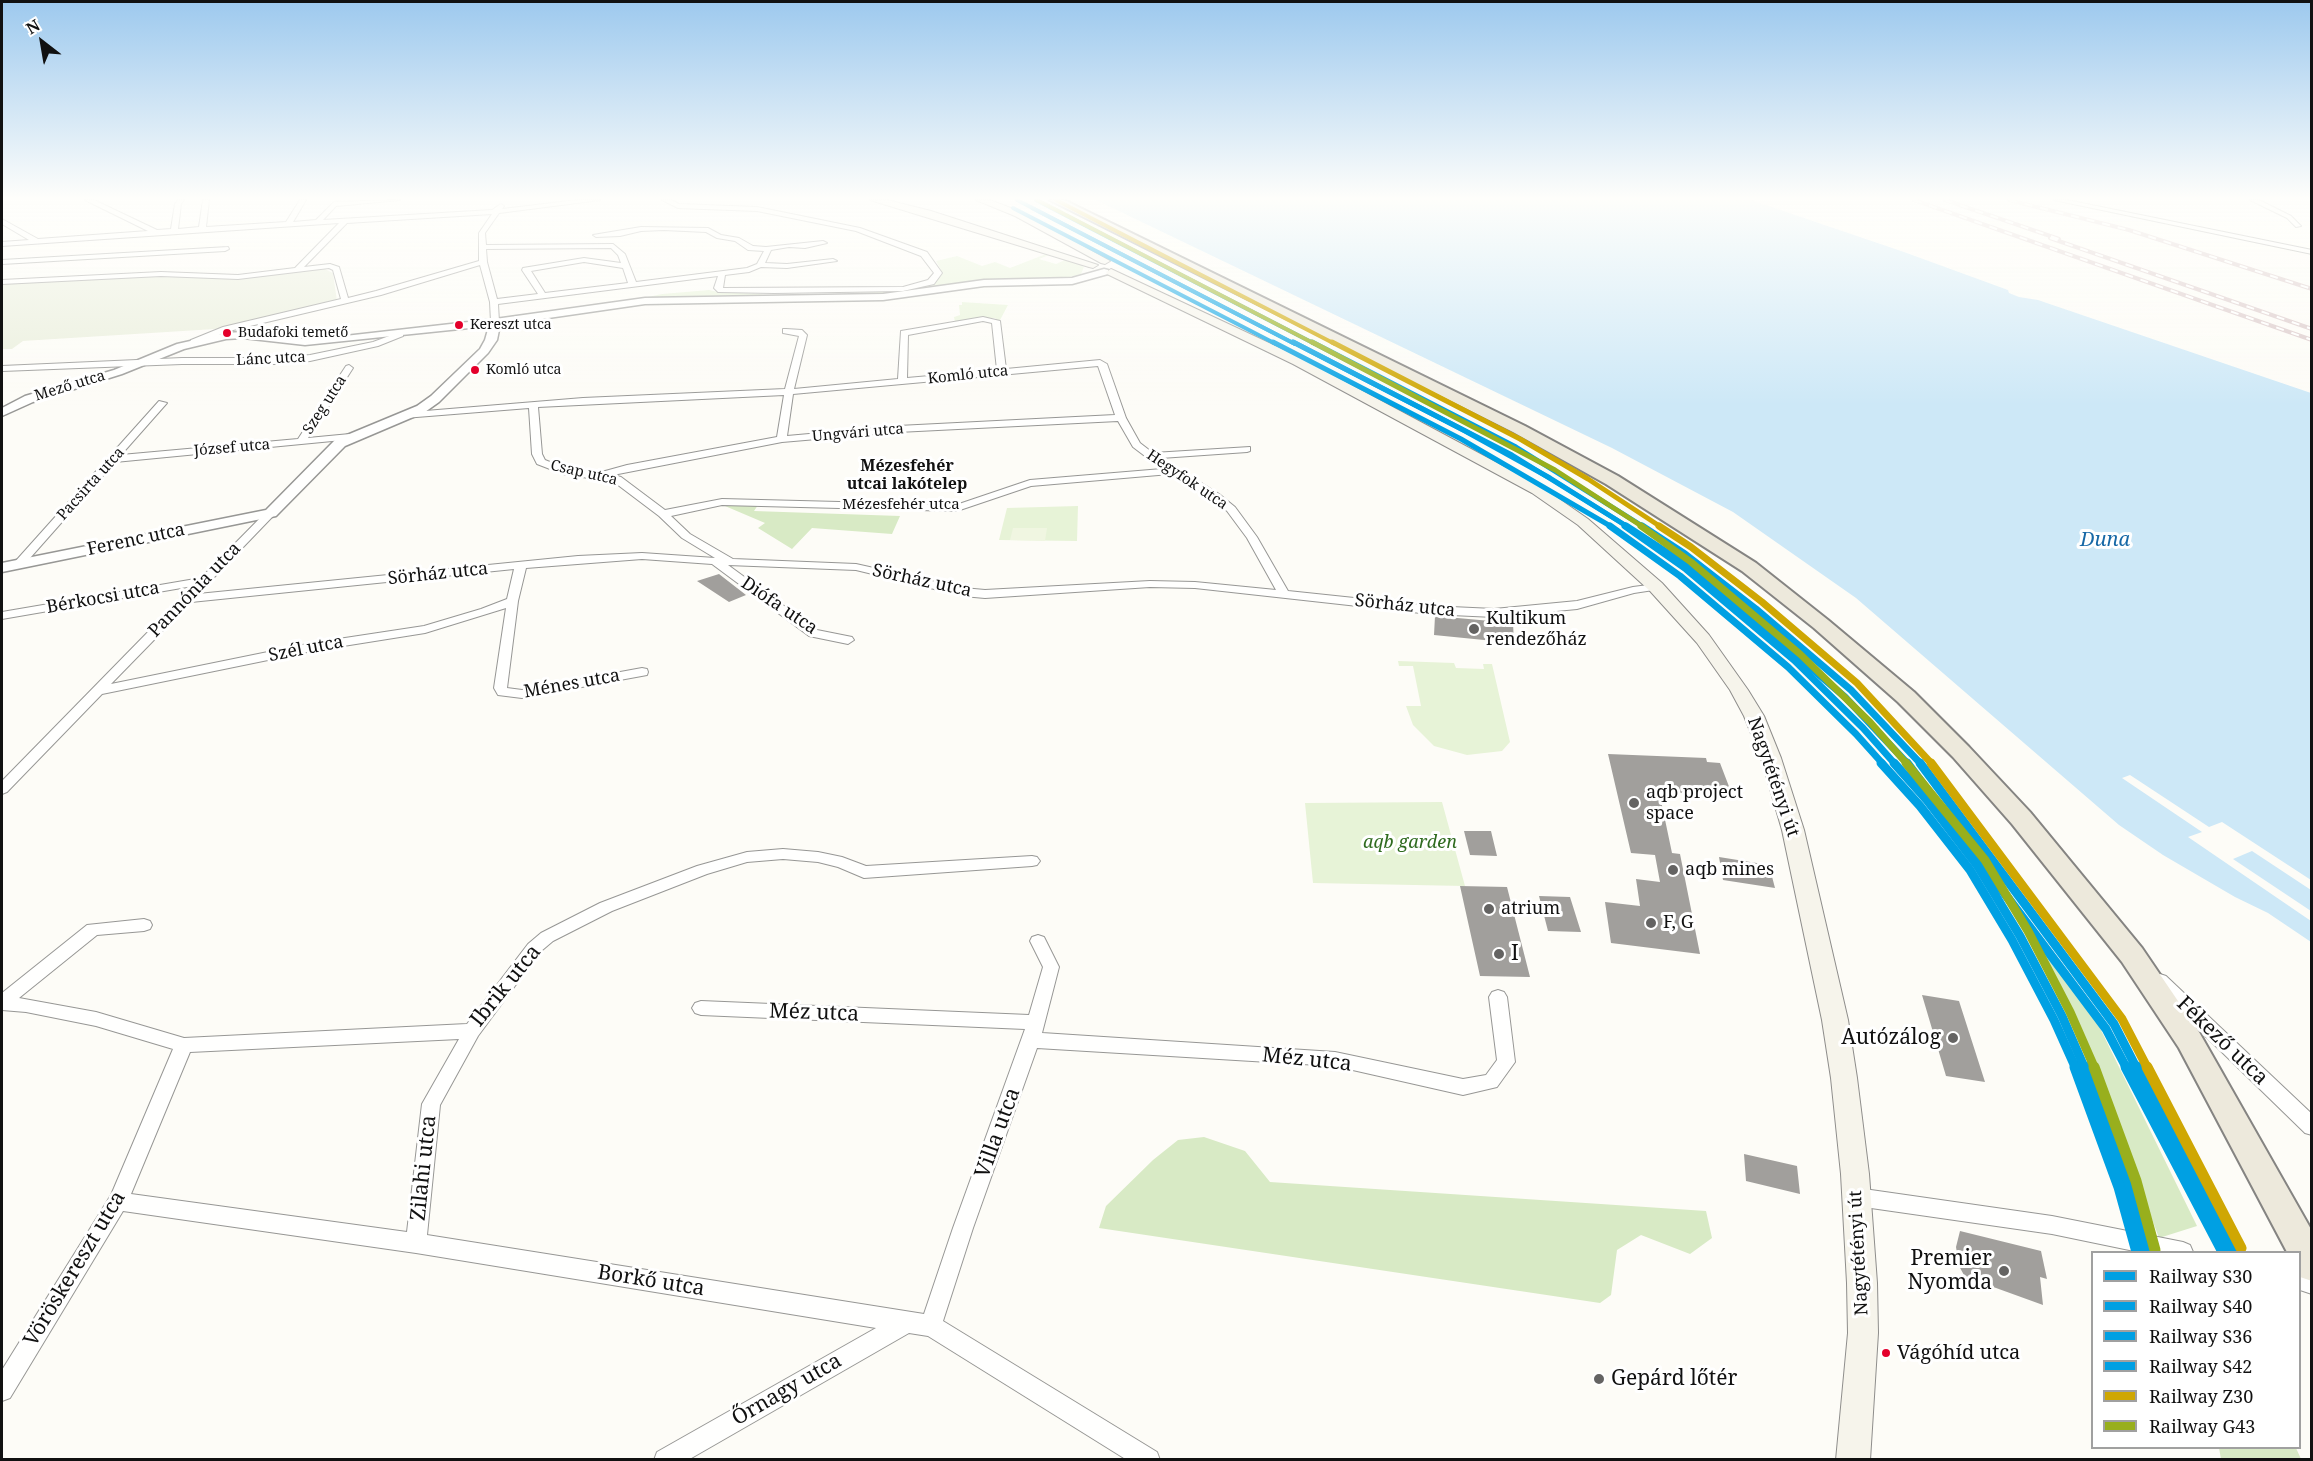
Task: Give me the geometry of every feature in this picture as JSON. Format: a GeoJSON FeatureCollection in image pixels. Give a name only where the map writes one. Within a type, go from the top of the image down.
{"type":"FeatureCollection","features":[{"type":"Feature","properties":{"kind":"main road","name":"Nagytétényi út"},"geometry":{"type":"LineString","coordinates":[[1103,268],[1297,361],[1537,490],[1583,522],[1656,587],[1703,639],[1730,675],[1754,716],[1771,758],[1793,830],[1835,1020],[1844,1077],[1857,1197],[1862,1283],[1863,1333],[1853,1460]]}},
{"type":"Feature","properties":{"kind":"main road"},"geometry":{"type":"LineString","coordinates":[[1193,268],[1518,429],[1612,480],[1749,567],[1821,624],[1906,697],[1960,752],[2043,844],[2132,955],[2189,1040],[2304,1250]]}},
{"type":"Feature","properties":{"kind":"street"},"geometry":{"type":"LineString","coordinates":[[2,282],[152,274],[238,277],[312,268]]}},
{"type":"Feature","properties":{"kind":"street"},"geometry":{"type":"LineString","coordinates":[[334,268],[345,301]]}},
{"type":"Feature","properties":{"kind":"street"},"geometry":{"type":"LineString","coordinates":[[194,342],[226,329],[345,301],[461,268]]}},
{"type":"Feature","properties":{"kind":"street"},"geometry":{"type":"LineString","coordinates":[[485,268],[494,302],[493,326]]}},
{"type":"Feature","properties":{"kind":"street"},"geometry":{"type":"LineString","coordinates":[[537,268],[526,270],[543,296]]}},
{"type":"Feature","properties":{"kind":"street"},"geometry":{"type":"LineString","coordinates":[[628,268],[645,301]]}},
{"type":"Feature","properties":{"kind":"street"},"geometry":{"type":"LineString","coordinates":[[494,302],[753,268]]}},
{"type":"Feature","properties":{"kind":"street"},"geometry":{"type":"LineString","coordinates":[[722,274],[719,290],[772,295],[903,289],[931,282],[938,273],[934,268]]}},
{"type":"Feature","properties":{"kind":"street","name":"Mező utca"},"geometry":{"type":"LineString","coordinates":[[2,412],[37,396],[118,372],[194,342],[243,335],[305,342],[493,326],[645,301],[772,295],[883,297],[970,284],[1079,279],[1103,268]]}},
{"type":"Feature","properties":{"kind":"street"},"geometry":{"type":"LineString","coordinates":[[902,382],[904,333],[983,319],[996,321],[1002,372]]}},
{"type":"Feature","properties":{"kind":"street"},"geometry":{"type":"LineString","coordinates":[[243,335],[249,325],[256,322]]}},
{"type":"Feature","properties":{"kind":"street","name":"Pannónia utca"},"geometry":{"type":"LineString","coordinates":[[2,789],[340,443],[421,409],[435,399],[471,366],[492,340],[493,326]]}},
{"type":"Feature","properties":{"kind":"street"},"geometry":{"type":"LineString","coordinates":[[782,439],[789,392],[803,335],[799,332],[786,331]]}},
{"type":"Feature","properties":{"kind":"street","name":"Lánc utca"},"geometry":{"type":"LineString","coordinates":[[45,367],[139,362],[279,361],[310,358],[375,344],[400,334]]}},
{"type":"Feature","properties":{"kind":"street","name":"Komló utca"},"geometry":{"type":"LineString","coordinates":[[404,415],[533,405],[789,392],[1100,363]]}},
{"type":"Feature","properties":{"kind":"street","name":"Hegyfok utca"},"geometry":{"type":"LineString","coordinates":[[1100,363],[1104,366],[1121,418],[1132,440],[1150,456],[1208,491],[1231,509],[1252,537],[1283,593]]}},
{"type":"Feature","properties":{"kind":"street"},"geometry":{"type":"LineString","coordinates":[[2,369],[45,367]]}},
{"type":"Feature","properties":{"kind":"street"},"geometry":{"type":"LineString","coordinates":[[2,376],[45,367]]}},
{"type":"Feature","properties":{"kind":"street","name":"Szeg utca"},"geometry":{"type":"LineString","coordinates":[[302,442],[349,368]]}},
{"type":"Feature","properties":{"kind":"street","name":"Pacsirta utca"},"geometry":{"type":"LineString","coordinates":[[19,564],[162,403]]}},
{"type":"Feature","properties":{"kind":"street","name":"Csap utca"},"geometry":{"type":"LineString","coordinates":[[533,405],[537,454],[541,462],[563,471],[611,477],[627,484],[686,536],[731,562]]}},
{"type":"Feature","properties":{"kind":"street","name":"Ungvári utca"},"geometry":{"type":"LineString","coordinates":[[599,476],[637,466],[782,439],[898,429],[1121,418]]}},
{"type":"Feature","properties":{"kind":"street","name":"József utca"},"geometry":{"type":"LineString","coordinates":[[114,459],[350,437]]}},
{"type":"Feature","properties":{"kind":"street"},"geometry":{"type":"LineString","coordinates":[[1150,456],[1247,448]]}},
{"type":"Feature","properties":{"kind":"street","name":"Mézesfehér utca"},"geometry":{"type":"LineString","coordinates":[[663,514],[722,502],[957,508],[1030,483],[1172,471]]}},
{"type":"Feature","properties":{"kind":"street","name":"Ferenc utca"},"geometry":{"type":"LineString","coordinates":[[2,568],[271,513]]}},
{"type":"Feature","properties":{"kind":"street","name":"Sörház utca"},"geometry":{"type":"LineString","coordinates":[[186,599],[521,565],[642,556],[856,567],[953,590],[986,594],[1150,584],[1283,593],[1430,610],[1494,613],[1576,605],[1633,590],[1656,587]]}},
{"type":"Feature","properties":{"kind":"street","name":"Diófa utca"},"geometry":{"type":"LineString","coordinates":[[715,561],[813,633],[848,640]]}},
{"type":"Feature","properties":{"kind":"street"},"geometry":{"type":"LineString","coordinates":[[512,602],[521,565]]}},
{"type":"Feature","properties":{"kind":"street","name":"Bérkocsi utca"},"geometry":{"type":"LineString","coordinates":[[2,615],[204,581]]}},
{"type":"Feature","properties":{"kind":"street","name":"Szél utca"},"geometry":{"type":"LineString","coordinates":[[98,691],[312,647],[425,629],[512,602]]}},
{"type":"Feature","properties":{"kind":"street","name":"Ménes utca"},"geometry":{"type":"LineString","coordinates":[[512,602],[513,611],[500,688],[503,692],[522,694],[642,672]]}},
{"type":"Feature","properties":{"kind":"street","name":"Ibrik utca"},"geometry":{"type":"LineString","coordinates":[[2,1002],[96,1019],[184,1045],[472,1031],[534,948],[547,937],[606,907],[702,870],[747,857],[783,854],[843,862],[864,872],[1032,861]]}},
{"type":"Feature","properties":{"kind":"street"},"geometry":{"type":"LineString","coordinates":[[2,1002],[93,929],[144,925]]}},
{"type":"Feature","properties":{"kind":"street","name":"Villa utca"},"geometry":{"type":"LineString","coordinates":[[931,1326],[1033,1031],[1051,967],[1038,941]]}},
{"type":"Feature","properties":{"kind":"street","name":"Fékező utca"},"geometry":{"type":"LineString","coordinates":[[2132,955],[2312,1127]]}},
{"type":"Feature","properties":{"kind":"street","name":"Méz utca"},"geometry":{"type":"LineString","coordinates":[[701,1008],[1033,1031],[1335,1059],[1463,1087],[1491,1082],[1506,1062],[1498,997]]}},
{"type":"Feature","properties":{"kind":"street","name":"Zilahi utca"},"geometry":{"type":"LineString","coordinates":[[416,1243],[431,1104],[472,1031]]}},
{"type":"Feature","properties":{"kind":"street","name":"Vöröskereszt utca"},"geometry":{"type":"LineString","coordinates":[[2,1390],[118,1201],[184,1045]]}},
{"type":"Feature","properties":{"kind":"street"},"geometry":{"type":"LineString","coordinates":[[1857,1197],[2042,1224],[2178,1251]]}},
{"type":"Feature","properties":{"kind":"street","name":"Borkő utca"},"geometry":{"type":"LineString","coordinates":[[118,1201],[416,1243],[931,1326],[1149,1460]]}},
{"type":"Feature","properties":{"kind":"street","name":"Őrnagy utca"},"geometry":{"type":"LineString","coordinates":[[664,1460],[909,1321]]}},
{"type":"Feature","properties":{"kind":"green space","name":"Budafoki temető"},"geometry":{"type":"Polygon","coordinates":[[[323,268],[333,273],[337,301],[215,329],[23,341],[12,349],[2,349],[2,284],[159,275],[214,278],[323,268]]]}},
{"type":"Feature","properties":{"kind":"green space"},"geometry":{"type":"Polygon","coordinates":[[[940,268],[1083,268],[1081,274],[1067,278],[983,281],[890,296],[781,297],[900,291],[925,286],[938,280],[940,268]]]}},
{"type":"Feature","properties":{"kind":"green space"},"geometry":{"type":"Polygon","coordinates":[[[709,290],[763,294],[751,297],[648,300],[648,297],[662,294],[709,290]]]}},
{"type":"Feature","properties":{"kind":"green space"},"geometry":{"type":"Polygon","coordinates":[[[962,302],[1008,305],[999,322],[995,318],[989,318],[955,322],[954,317],[960,315],[959,305],[962,305],[962,302]]]}},
{"type":"Feature","properties":{"kind":"green space"},"geometry":{"type":"Polygon","coordinates":[[[728,504],[758,505],[754,511],[900,516],[892,534],[812,528],[792,549],[758,528],[765,523],[725,506],[728,504]]]}},
{"type":"Feature","properties":{"kind":"green space"},"geometry":{"type":"Polygon","coordinates":[[[1078,506],[1077,541],[999,540],[1007,508],[1078,506]]]}},
{"type":"Feature","properties":{"kind":"green space"},"geometry":{"type":"Polygon","coordinates":[[[1013,528],[1047,528],[1045,541],[1010,540],[1013,528]]]}},
{"type":"Feature","properties":{"kind":"green space"},"geometry":{"type":"Polygon","coordinates":[[[1398,661],[1454,663],[1456,668],[1484,669],[1483,664],[1492,664],[1510,742],[1502,751],[1467,755],[1434,746],[1413,725],[1406,706],[1421,706],[1413,666],[1399,666],[1398,661]]]}},
{"type":"Feature","properties":{"kind":"green space","name":"aqb garden"},"geometry":{"type":"Polygon","coordinates":[[[1442,802],[1465,886],[1313,883],[1305,803],[1442,802]]]}},
{"type":"Feature","properties":{"kind":"green space"},"geometry":{"type":"Polygon","coordinates":[[[2004,899],[2097,1022],[2197,1226],[2159,1238],[2078,1022],[2004,899]]]}},
{"type":"Feature","properties":{"kind":"green space"},"geometry":{"type":"Polygon","coordinates":[[[1204,1137],[1245,1151],[1270,1182],[1706,1211],[1712,1238],[1690,1254],[1641,1235],[1617,1250],[1611,1295],[1600,1303],[1099,1228],[1106,1206],[1153,1160],[1178,1140],[1204,1137]]]}},
{"type":"Feature","properties":{"kind":"green space"},"geometry":{"type":"Polygon","coordinates":[[[2219,1449],[2296,1449],[2301,1459],[2221,1459],[2219,1449]]]}},
{"type":"Feature","properties":{"kind":"water","name":"Duna"},"geometry":{"type":"Polygon","coordinates":[[[1238,268],[1948,268],[2008,290],[2009,293],[2019,297],[2038,300],[2311,393],[2311,942],[2268,913],[2235,897],[2163,855],[2119,825],[1856,598],[1733,512],[1612,448],[1238,268]]]}},
{"type":"Feature","properties":{"kind":"pier"},"geometry":{"type":"Polygon","coordinates":[[[2130,775],[2209,827],[2222,822],[2311,880],[2311,890],[2252,851],[2233,859],[2311,911],[2311,921],[2188,837],[2202,832],[2122,778],[2130,775]]]}},
{"type":"Feature","properties":{"kind":"building"},"geometry":{"type":"Polygon","coordinates":[[[719,574],[746,595],[729,602],[697,581],[719,574]]]}},
{"type":"Feature","properties":{"kind":"building","name":"Kultikum rendezőház"},"geometry":{"type":"Polygon","coordinates":[[[1435,616],[1513,623],[1514,643],[1434,635],[1435,616]]]}},
{"type":"Feature","properties":{"kind":"building"},"geometry":{"type":"Polygon","coordinates":[[[1608,754],[1706,758],[1707,762],[1720,763],[1733,797],[1659,791],[1672,853],[1680,854],[1700,954],[1611,943],[1605,902],[1640,906],[1636,879],[1660,882],[1655,855],[1631,853],[1608,754]]]}},
{"type":"Feature","properties":{"kind":"building"},"geometry":{"type":"Polygon","coordinates":[[[1464,831],[1491,831],[1497,856],[1470,855],[1464,831]]]}},
{"type":"Feature","properties":{"kind":"building"},"geometry":{"type":"Polygon","coordinates":[[[1719,857],[1769,865],[1775,888],[1723,880],[1719,857]]]}},
{"type":"Feature","properties":{"kind":"building"},"geometry":{"type":"Polygon","coordinates":[[[1460,886],[1507,887],[1530,977],[1480,976],[1460,886]]]}},
{"type":"Feature","properties":{"kind":"building"},"geometry":{"type":"Polygon","coordinates":[[[1539,896],[1570,897],[1581,932],[1548,931],[1539,896]]]}},
{"type":"Feature","properties":{"kind":"building","name":"Autózálog"},"geometry":{"type":"Polygon","coordinates":[[[1922,995],[1959,1001],[1985,1082],[1946,1076],[1922,995]]]}},
{"type":"Feature","properties":{"kind":"building"},"geometry":{"type":"Polygon","coordinates":[[[1744,1154],[1797,1166],[1800,1194],[1746,1181],[1744,1154]]]}},
{"type":"Feature","properties":{"kind":"building","name":"Premier Nyomda"},"geometry":{"type":"Polygon","coordinates":[[[1960,1231],[2041,1251],[2047,1279],[2040,1277],[2043,1305],[1985,1284],[1986,1291],[1970,1286],[1959,1266],[1956,1247],[1960,1231]]]}},
{"type":"Feature","properties":{"kind":"railway"},"geometry":{"type":"LineString","coordinates":[[2108,268],[2312,340]]}},
{"type":"Feature","properties":{"kind":"railway"},"geometry":{"type":"LineString","coordinates":[[2137,268],[2312,329]]}},
{"type":"Feature","properties":{"kind":"railway"},"geometry":{"type":"LineString","coordinates":[[2247,268],[2312,289]]}},
{"type":"Feature","properties":{"kind":"rail line","name":"S42"},"geometry":{"type":"LineString","coordinates":[[1130,268],[1461,439],[1545,486],[1615,529],[1680,576],[1788,667],[1856,734],[1920,806],[1970,870],[2012,940],[2054,1020],[2085,1089],[2119,1187],[2137,1251]]}},
{"type":"Feature","properties":{"kind":"rail line","name":"S40"},"geometry":{"type":"LineString","coordinates":[[1149,268],[1465,431],[1550,478],[1620,522],[1686,569],[1794,660],[1863,728],[1927,800],[1977,865],[2020,936],[2062,1016],[2093,1086],[2128,1184],[2146,1251]]}},
{"type":"Feature","properties":{"kind":"rail line","name":"S36"},"geometry":{"type":"LineString","coordinates":[[1149,268],[1512,455],[1578,495],[1680,561],[1750,616],[1845,697],[1915,771],[2106,1029],[2222,1251]]}},
{"type":"Feature","properties":{"kind":"rail line","name":"S30"},"geometry":{"type":"LineString","coordinates":[[1168,268],[1516,447],[1583,487],[1685,554],[1756,609],[1851,690],[1922,765],[2114,1024],[2232,1251]]}},
{"type":"Feature","properties":{"kind":"rail line","name":"G43"},"geometry":{"type":"LineString","coordinates":[[1169,268],[1469,423],[1555,470],[1625,514],[1691,562],[1800,654],[1870,722],[1934,795],[1985,860],[2028,931],[2070,1012],[2101,1083],[2136,1181],[2155,1250]]}},
{"type":"Feature","properties":{"kind":"rail line","name":"Z30"},"geometry":{"type":"LineString","coordinates":[[1188,268],[1520,439],[1588,479],[1691,547],[1762,602],[1857,683],[1929,760],[2122,1019],[2241,1248]]}},
{"type":"Feature","properties":{"kind":"place","name":"Kereszt utca"},"geometry":{"type":"Point","coordinates":[459,325]}},
{"type":"Feature","properties":{"kind":"place","name":"Budafoki temető"},"geometry":{"type":"Point","coordinates":[227,333]}},
{"type":"Feature","properties":{"kind":"place","name":"Komló utca"},"geometry":{"type":"Point","coordinates":[475,370]}},
{"type":"Feature","properties":{"kind":"place","name":"Kultikum rendezőház"},"geometry":{"type":"Point","coordinates":[1474,629]}},
{"type":"Feature","properties":{"kind":"place","name":"aqb project space"},"geometry":{"type":"Point","coordinates":[1634,803]}},
{"type":"Feature","properties":{"kind":"place","name":"aqb mines"},"geometry":{"type":"Point","coordinates":[1673,870]}},
{"type":"Feature","properties":{"kind":"place","name":"atrium"},"geometry":{"type":"Point","coordinates":[1489,909]}},
{"type":"Feature","properties":{"kind":"place","name":"F, G"},"geometry":{"type":"Point","coordinates":[1651,923]}},
{"type":"Feature","properties":{"kind":"place","name":"I"},"geometry":{"type":"Point","coordinates":[1499,954]}},
{"type":"Feature","properties":{"kind":"place","name":"Autózálog"},"geometry":{"type":"Point","coordinates":[1953,1038]}},
{"type":"Feature","properties":{"kind":"place","name":"Premier Nyomda"},"geometry":{"type":"Point","coordinates":[2004,1271]}},
{"type":"Feature","properties":{"kind":"place","name":"Vágóhíd utca"},"geometry":{"type":"Point","coordinates":[1886,1353]}},
{"type":"Feature","properties":{"kind":"place","name":"Gepárd lőtér"},"geometry":{"type":"Point","coordinates":[1599,1379]}},
{"type":"Feature","properties":{"kind":"district","name":"Mézesfehér utcai lakótelep"},"geometry":{"type":"Point","coordinates":[907,475]}}]}
